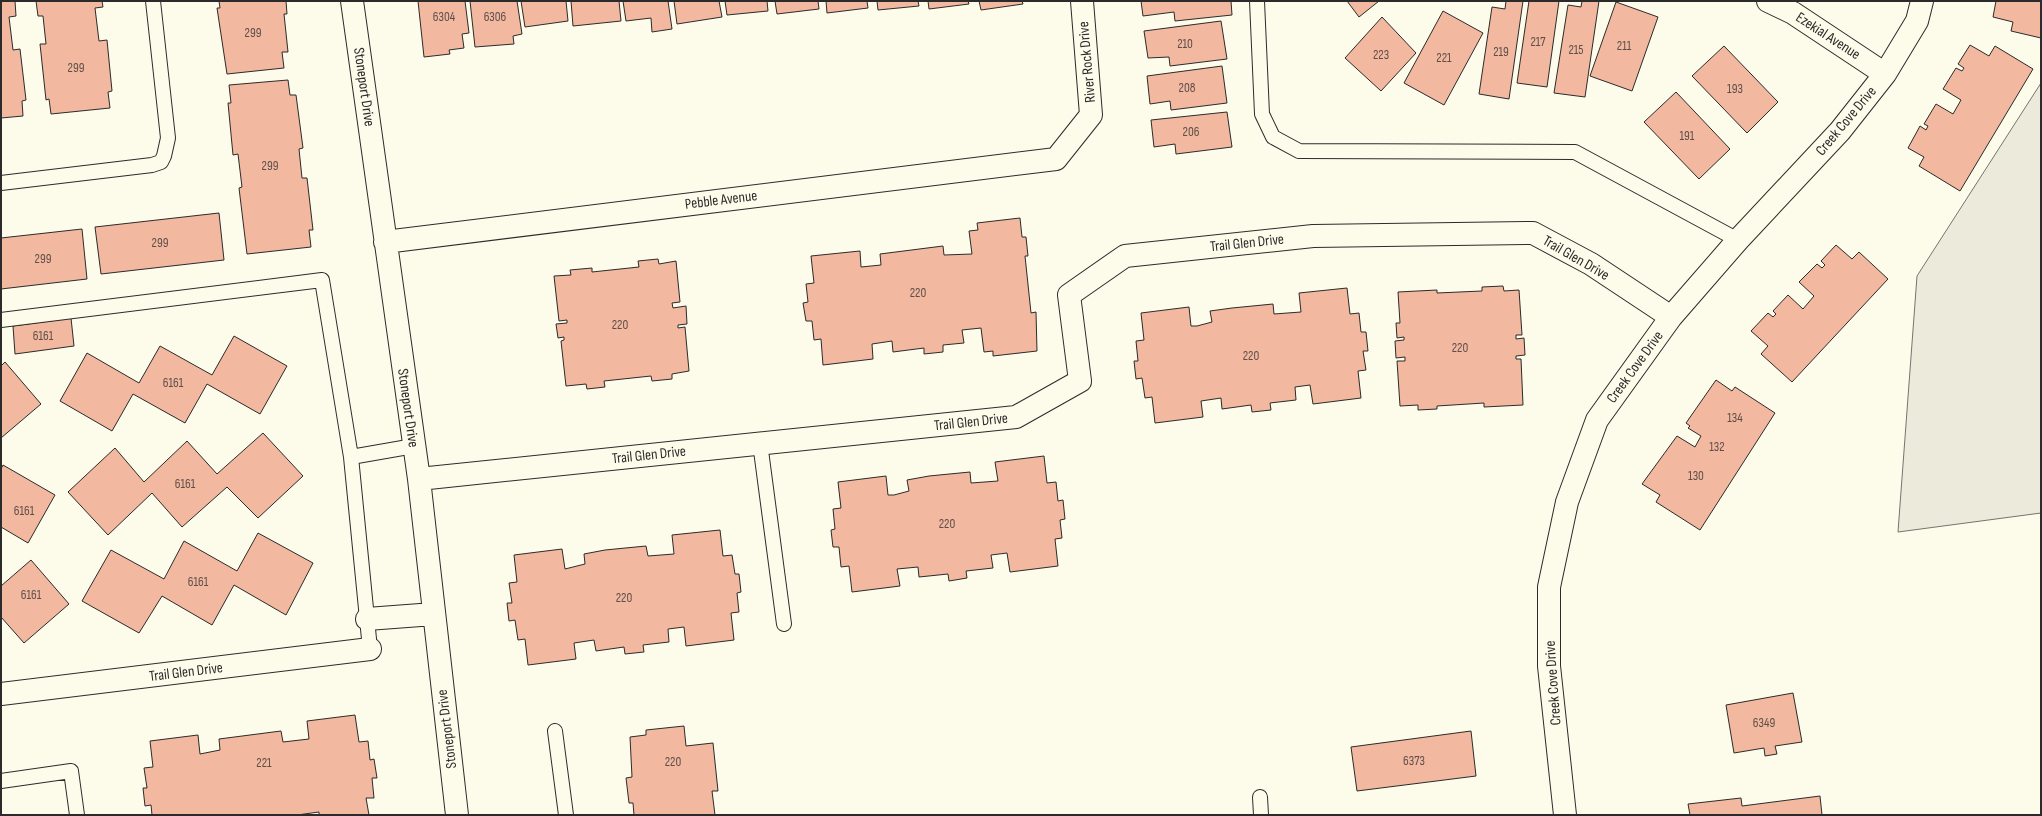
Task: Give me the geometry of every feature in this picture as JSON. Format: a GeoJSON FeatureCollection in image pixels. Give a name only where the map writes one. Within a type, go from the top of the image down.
{"type":"FeatureCollection","features":[{"type":"Feature","properties":{"kind":"street","name":"Stoneport Drive"},"geometry":{"type":"LineString","coordinates":[[352,1],[414,446],[457,815]]}},
{"type":"Feature","properties":{"kind":"street","name":"River Rock Drive"},"geometry":{"type":"LineString","coordinates":[[1056,159],[1091,115],[1082,1]]}},
{"type":"Feature","properties":{"kind":"street","name":"Ezekial Avenue"},"geometry":{"type":"LineString","coordinates":[[1768,1],[1793,13],[1885,74]]}},
{"type":"Feature","properties":{"kind":"street","name":"Creek Cove Drive"},"geometry":{"type":"LineString","coordinates":[[1565,815],[1549,666],[1549,587],[1567,502],[1596,420],[1671,317],[1738,240],[1840,131],[1885,74],[1917,21],[1922,1]]}},
{"type":"Feature","properties":{"kind":"street","name":"Pebble Avenue"},"geometry":{"type":"LineString","coordinates":[[385,242],[1056,159]]}},
{"type":"Feature","properties":{"kind":"street","name":"Trail Glen Drive"},"geometry":{"type":"LineString","coordinates":[[418,479],[1016,417],[1080,381],[1069,295],[1125,256],[1313,236],[1534,233],[1591,264],[1671,317]]}},
{"type":"Feature","properties":{"kind":"street"},"geometry":{"type":"LineString","coordinates":[[367,619],[434,614]]}},
{"type":"Feature","properties":{"kind":"street","name":"Trail Glen Drive"},"geometry":{"type":"LineString","coordinates":[[1,694],[370,649]]}},
{"type":"Feature","properties":{"kind":"lane"},"geometry":{"type":"LineString","coordinates":[[1,183],[152,165],[161,162],[168,138],[153,1]]}},
{"type":"Feature","properties":{"kind":"lane"},"geometry":{"type":"LineString","coordinates":[[1257,1],[1262,114],[1273,137],[1299,151],[1575,152],[1738,240]]}},
{"type":"Feature","properties":{"kind":"lane"},"geometry":{"type":"LineString","coordinates":[[1,320],[322,280],[351,457],[370,649]]}},
{"type":"Feature","properties":{"kind":"lane"},"geometry":{"type":"LineString","coordinates":[[760,443],[784,624]]}},
{"type":"Feature","properties":{"kind":"lane"},"geometry":{"type":"LineString","coordinates":[[351,457],[414,446]]}},
{"type":"Feature","properties":{"kind":"lane"},"geometry":{"type":"LineString","coordinates":[[555,731],[566,815]]}},
{"type":"Feature","properties":{"kind":"lane"},"geometry":{"type":"LineString","coordinates":[[1,781],[70,771],[77,815]]}},
{"type":"Feature","properties":{"kind":"lane"},"geometry":{"type":"LineString","coordinates":[[1260,797],[1260,815]]}},
{"type":"Feature","properties":{"kind":"shaded area"},"geometry":{"type":"Polygon","coordinates":[[[2041,83],[2041,513],[1898,532],[1917,276],[2041,83]]]}},
{"type":"Feature","properties":{"kind":"building"},"geometry":{"type":"Polygon","coordinates":[[[1,1],[15,1],[16,16],[9,17],[13,50],[20,49],[26,100],[22,101],[23,116],[1,118],[1,1]]]}},
{"type":"Feature","properties":{"kind":"building"},"geometry":{"type":"Polygon","coordinates":[[[36,1],[102,1],[103,7],[95,8],[99,41],[107,40],[112,91],[108,92],[110,108],[51,114],[49,99],[46,100],[40,44],[46,44],[43,16],[38,16],[36,1]]]}},
{"type":"Feature","properties":{"kind":"building"},"geometry":{"type":"Polygon","coordinates":[[[219,1],[286,1],[287,14],[284,14],[288,52],[282,52],[284,68],[227,74],[217,8],[220,8],[219,1]]]}},
{"type":"Feature","properties":{"kind":"building"},"geometry":{"type":"Polygon","coordinates":[[[418,1],[465,1],[469,33],[462,34],[464,48],[449,50],[450,54],[424,57],[418,1]]]}},
{"type":"Feature","properties":{"kind":"building"},"geometry":{"type":"Polygon","coordinates":[[[470,1],[517,1],[522,34],[513,36],[514,44],[475,47],[470,1]]]}},
{"type":"Feature","properties":{"kind":"building"},"geometry":{"type":"Polygon","coordinates":[[[521,1],[566,1],[568,21],[525,27],[521,1]]]}},
{"type":"Feature","properties":{"kind":"building"},"geometry":{"type":"Polygon","coordinates":[[[571,1],[619,1],[621,21],[573,26],[571,1]]]}},
{"type":"Feature","properties":{"kind":"building"},"geometry":{"type":"Polygon","coordinates":[[[623,1],[668,1],[672,29],[652,32],[651,18],[626,21],[623,1]]]}},
{"type":"Feature","properties":{"kind":"building"},"geometry":{"type":"Polygon","coordinates":[[[674,1],[719,1],[722,17],[677,24],[674,1]]]}},
{"type":"Feature","properties":{"kind":"building"},"geometry":{"type":"Polygon","coordinates":[[[725,1],[767,1],[768,11],[727,15],[725,1]]]}},
{"type":"Feature","properties":{"kind":"building"},"geometry":{"type":"Polygon","coordinates":[[[775,1],[818,1],[819,9],[777,14],[775,1]]]}},
{"type":"Feature","properties":{"kind":"building"},"geometry":{"type":"Polygon","coordinates":[[[826,1],[867,1],[868,8],[827,13],[826,1]]]}},
{"type":"Feature","properties":{"kind":"building"},"geometry":{"type":"Polygon","coordinates":[[[877,1],[918,1],[919,6],[878,10],[877,1]]]}},
{"type":"Feature","properties":{"kind":"building"},"geometry":{"type":"Polygon","coordinates":[[[928,1],[968,1],[969,4],[929,9],[928,1]]]}},
{"type":"Feature","properties":{"kind":"building"},"geometry":{"type":"Polygon","coordinates":[[[979,1],[1022,1],[1023,4],[981,10],[979,1]]]}},
{"type":"Feature","properties":{"kind":"building"},"geometry":{"type":"Polygon","coordinates":[[[1141,1],[1231,1],[1232,15],[1175,21],[1174,12],[1143,16],[1141,1]]]}},
{"type":"Feature","properties":{"kind":"building"},"geometry":{"type":"Polygon","coordinates":[[[1347,1],[1379,1],[1359,17],[1347,1]]]}},
{"type":"Feature","properties":{"kind":"building"},"geometry":{"type":"Polygon","coordinates":[[[1506,1],[1523,1],[1509,99],[1479,94],[1492,7],[1505,9],[1506,1]]]}},
{"type":"Feature","properties":{"kind":"building"},"geometry":{"type":"Polygon","coordinates":[[[1529,1],[1559,1],[1547,87],[1517,83],[1529,1]]]}},
{"type":"Feature","properties":{"kind":"building"},"geometry":{"type":"Polygon","coordinates":[[[1582,1],[1599,1],[1585,97],[1554,93],[1568,5],[1581,7],[1582,1]]]}},
{"type":"Feature","properties":{"kind":"building"},"geometry":{"type":"Polygon","coordinates":[[[1996,1],[2041,1],[2041,38],[2011,31],[2013,22],[1993,17],[1996,1]]]}},
{"type":"Feature","properties":{"kind":"building"},"geometry":{"type":"Polygon","coordinates":[[[1616,2],[1658,17],[1632,91],[1590,76],[1616,2]]]}},
{"type":"Feature","properties":{"kind":"building"},"geometry":{"type":"Polygon","coordinates":[[[1443,11],[1483,33],[1444,105],[1404,83],[1443,11]]]}},
{"type":"Feature","properties":{"kind":"building"},"geometry":{"type":"Polygon","coordinates":[[[1382,17],[1416,53],[1381,91],[1345,58],[1382,17]]]}},
{"type":"Feature","properties":{"kind":"building"},"geometry":{"type":"Polygon","coordinates":[[[1221,21],[1227,59],[1170,66],[1169,57],[1148,58],[1144,31],[1221,21]]]}},
{"type":"Feature","properties":{"kind":"building"},"geometry":{"type":"Polygon","coordinates":[[[1970,45],[1989,56],[1995,46],[2033,69],[1960,191],[1919,166],[1924,157],[1908,148],[1920,126],[1926,130],[1928,126],[1924,124],[1936,104],[1953,114],[1961,100],[1943,89],[1956,68],[1962,71],[1964,68],[1958,64],[1970,45]]]}},
{"type":"Feature","properties":{"kind":"building"},"geometry":{"type":"Polygon","coordinates":[[[1724,46],[1778,102],[1747,133],[1692,76],[1724,46]]]}},
{"type":"Feature","properties":{"kind":"building"},"geometry":{"type":"Polygon","coordinates":[[[1222,66],[1227,103],[1171,110],[1170,101],[1150,104],[1147,76],[1222,66]]]}},
{"type":"Feature","properties":{"kind":"building"},"geometry":{"type":"Polygon","coordinates":[[[288,80],[290,95],[296,95],[303,148],[299,149],[302,178],[307,178],[313,230],[309,230],[311,247],[247,254],[239,188],[242,187],[238,154],[233,155],[228,103],[231,103],[229,85],[288,80]]]}},
{"type":"Feature","properties":{"kind":"building"},"geometry":{"type":"Polygon","coordinates":[[[1676,92],[1730,149],[1699,179],[1644,122],[1676,92]]]}},
{"type":"Feature","properties":{"kind":"building"},"geometry":{"type":"Polygon","coordinates":[[[1227,112],[1232,147],[1176,154],[1175,144],[1154,147],[1151,120],[1227,112]]]}},
{"type":"Feature","properties":{"kind":"building"},"geometry":{"type":"Polygon","coordinates":[[[219,213],[224,260],[101,274],[95,227],[219,213]]]}},
{"type":"Feature","properties":{"kind":"building"},"geometry":{"type":"Polygon","coordinates":[[[1020,218],[1022,237],[1026,237],[1028,256],[1025,256],[1031,313],[1036,312],[1037,351],[993,356],[993,351],[984,352],[981,328],[962,330],[964,343],[943,345],[943,352],[924,354],[924,348],[893,352],[892,341],[872,344],[873,359],[823,365],[821,339],[814,340],[812,321],[806,321],[803,303],[808,302],[806,284],[814,283],[811,256],[860,251],[861,267],[881,265],[880,254],[943,246],[944,255],[972,254],[969,231],[978,230],[977,223],[1020,218]]]}},
{"type":"Feature","properties":{"kind":"building"},"geometry":{"type":"Polygon","coordinates":[[[82,229],[87,279],[1,289],[1,238],[82,229]]]}},
{"type":"Feature","properties":{"kind":"building"},"geometry":{"type":"Polygon","coordinates":[[[1836,245],[1852,259],[1859,252],[1888,279],[1792,382],[1761,354],[1768,346],[1751,331],[1768,313],[1773,317],[1776,314],[1773,311],[1788,295],[1803,309],[1814,296],[1799,282],[1817,264],[1822,268],[1825,265],[1821,261],[1836,245]]]}},
{"type":"Feature","properties":{"kind":"building"},"geometry":{"type":"Polygon","coordinates":[[[658,259],[659,264],[676,261],[680,302],[672,303],[673,308],[686,306],[687,324],[678,325],[678,328],[685,327],[689,371],[672,374],[672,379],[652,381],[651,376],[604,381],[605,387],[587,389],[586,384],[566,386],[561,341],[564,340],[564,337],[558,338],[556,324],[567,323],[567,320],[559,321],[554,276],[571,275],[570,270],[592,268],[592,272],[639,267],[638,261],[658,259]]]}},
{"type":"Feature","properties":{"kind":"building"},"geometry":{"type":"Polygon","coordinates":[[[1503,286],[1504,291],[1519,290],[1522,335],[1516,335],[1516,339],[1524,338],[1525,355],[1516,356],[1516,359],[1521,359],[1523,405],[1484,407],[1484,403],[1437,406],[1437,409],[1418,410],[1418,405],[1400,406],[1397,361],[1405,361],[1405,357],[1396,358],[1395,341],[1404,340],[1404,337],[1397,338],[1396,323],[1400,323],[1398,292],[1437,290],[1437,293],[1482,291],[1482,287],[1503,286]]]}},
{"type":"Feature","properties":{"kind":"building"},"geometry":{"type":"Polygon","coordinates":[[[1347,288],[1350,314],[1359,313],[1361,332],[1366,332],[1368,351],[1363,351],[1366,370],[1358,371],[1361,398],[1313,404],[1310,385],[1295,387],[1296,400],[1270,403],[1271,410],[1252,412],[1251,405],[1222,409],[1221,398],[1201,401],[1203,417],[1155,423],[1152,397],[1145,398],[1142,378],[1136,379],[1134,361],[1138,361],[1136,341],[1144,340],[1141,313],[1189,307],[1191,326],[1197,326],[1212,322],[1210,311],[1232,308],[1273,304],[1274,314],[1301,312],[1299,293],[1347,288]]]}},
{"type":"Feature","properties":{"kind":"building"},"geometry":{"type":"Polygon","coordinates":[[[71,318],[74,346],[15,354],[13,326],[71,318]]]}},
{"type":"Feature","properties":{"kind":"building"},"geometry":{"type":"Polygon","coordinates":[[[234,336],[287,366],[260,414],[207,384],[185,423],[133,394],[112,431],[60,401],[87,353],[139,383],[160,346],[212,375],[234,336]]]}},
{"type":"Feature","properties":{"kind":"building"},"geometry":{"type":"Polygon","coordinates":[[[5,362],[41,404],[1,438],[1,366],[5,362]]]}},
{"type":"Feature","properties":{"kind":"building"},"geometry":{"type":"Polygon","coordinates":[[[1716,380],[1732,391],[1735,387],[1775,413],[1700,530],[1656,502],[1660,495],[1642,484],[1677,436],[1695,447],[1701,436],[1688,428],[1690,426],[1686,423],[1716,380]]]}},
{"type":"Feature","properties":{"kind":"building"},"geometry":{"type":"Polygon","coordinates":[[[263,433],[303,476],[258,518],[227,487],[182,527],[152,493],[108,535],[68,492],[115,448],[144,482],[187,441],[217,474],[263,433]]]}},
{"type":"Feature","properties":{"kind":"building"},"geometry":{"type":"Polygon","coordinates":[[[1044,456],[1047,483],[1056,482],[1058,501],[1063,500],[1065,519],[1060,520],[1062,538],[1055,539],[1058,566],[1010,572],[1007,553],[991,555],[993,568],[966,571],[967,578],[949,581],[948,574],[919,577],[918,567],[897,569],[900,586],[852,592],[849,566],[841,567],[839,547],[833,547],[831,530],[835,529],[833,509],[841,508],[838,482],[886,476],[888,495],[894,495],[909,491],[907,480],[929,476],[970,472],[971,483],[998,481],[995,462],[1044,456]]]}},
{"type":"Feature","properties":{"kind":"building"},"geometry":{"type":"Polygon","coordinates":[[[3,465],[55,495],[28,543],[1,527],[1,469],[3,465]]]}},
{"type":"Feature","properties":{"kind":"building"},"geometry":{"type":"Polygon","coordinates":[[[720,530],[723,556],[732,555],[735,574],[739,574],[741,592],[737,593],[739,612],[731,613],[734,640],[686,646],[684,627],[668,629],[669,642],[643,645],[644,652],[625,654],[624,647],[596,651],[594,640],[574,643],[576,659],[528,665],[525,639],[518,640],[515,620],[509,621],[507,603],[512,603],[509,583],[517,582],[514,555],[562,549],[565,569],[585,564],[584,554],[605,550],[646,546],[648,556],[674,554],[672,535],[720,530]]]}},
{"type":"Feature","properties":{"kind":"building"},"geometry":{"type":"Polygon","coordinates":[[[258,533],[313,563],[286,615],[234,585],[212,625],[162,596],[139,633],[82,601],[111,550],[164,579],[184,541],[237,571],[258,533]]]}},
{"type":"Feature","properties":{"kind":"building"},"geometry":{"type":"Polygon","coordinates":[[[31,560],[69,604],[24,643],[1,617],[1,586],[31,560]]]}},
{"type":"Feature","properties":{"kind":"building"},"geometry":{"type":"Polygon","coordinates":[[[1793,693],[1802,742],[1775,746],[1777,754],[1765,756],[1764,748],[1734,753],[1726,705],[1793,693]]]}},
{"type":"Feature","properties":{"kind":"building"},"geometry":{"type":"Polygon","coordinates":[[[355,715],[359,742],[368,741],[370,760],[374,759],[377,778],[372,778],[374,798],[366,798],[369,815],[319,815],[319,812],[297,815],[152,815],[151,805],[145,806],[143,788],[147,788],[144,768],[153,767],[150,741],[198,735],[200,754],[220,750],[219,739],[281,731],[283,742],[309,739],[307,721],[355,715]]]}},
{"type":"Feature","properties":{"kind":"building"},"geometry":{"type":"Polygon","coordinates":[[[684,726],[686,746],[713,743],[718,791],[712,791],[715,815],[634,815],[633,803],[629,803],[626,778],[632,777],[630,737],[646,735],[646,730],[684,726]]]}},
{"type":"Feature","properties":{"kind":"building"},"geometry":{"type":"Polygon","coordinates":[[[1471,731],[1476,776],[1357,791],[1351,747],[1471,731]]]}},
{"type":"Feature","properties":{"kind":"building"},"geometry":{"type":"Polygon","coordinates":[[[1820,796],[1822,815],[1690,815],[1688,804],[1741,798],[1742,806],[1820,796]]]}}]}
